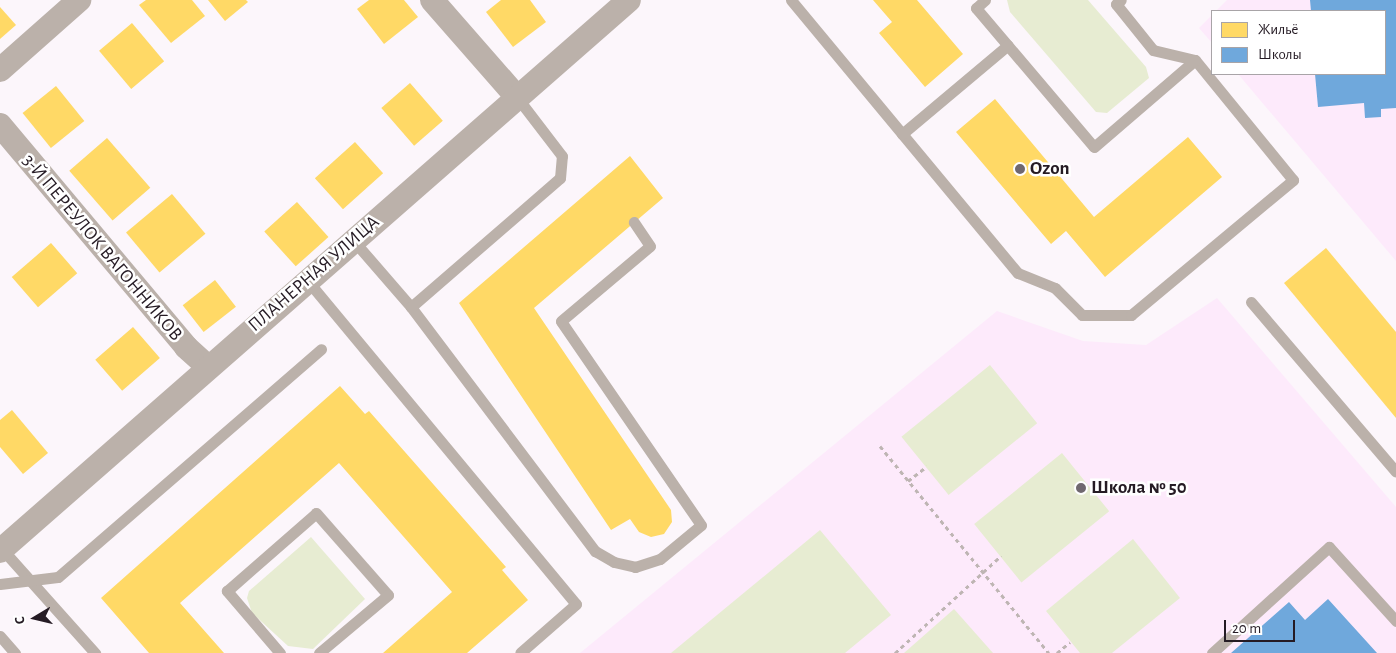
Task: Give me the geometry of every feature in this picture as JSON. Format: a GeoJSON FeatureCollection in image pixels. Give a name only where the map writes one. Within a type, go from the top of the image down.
{"type":"FeatureCollection","features":[{"type":"Feature","properties":{"kind":"street"},"geometry":{"type":"LineString","coordinates":[[0,70],[79,0]]}},
{"type":"Feature","properties":{"kind":"street"},"geometry":{"type":"LineString","coordinates":[[432,0],[516,96]]}},
{"type":"Feature","properties":{"kind":"street","name":"ПЛАНЕРНАЯ УЛИЦА"},"geometry":{"type":"LineString","coordinates":[[1,550],[516,96],[629,0]]}},
{"type":"Feature","properties":{"kind":"street","name":"3-Й ПЕРЕУЛОК ВАГОННИКОВ"},"geometry":{"type":"LineString","coordinates":[[0,125],[186,347],[208,367]]}},
{"type":"Feature","properties":{"kind":"lane"},"geometry":{"type":"LineString","coordinates":[[791,0],[1018,273],[1055,288],[1082,315],[1131,315],[1293,180],[1195,60],[1153,50],[1117,1]]}},
{"type":"Feature","properties":{"kind":"lane"},"geometry":{"type":"LineString","coordinates":[[985,0],[976,8],[1094,147],[1195,60]]}},
{"type":"Feature","properties":{"kind":"lane"},"geometry":{"type":"LineString","coordinates":[[902,134],[1008,45]]}},
{"type":"Feature","properties":{"kind":"lane"},"geometry":{"type":"LineString","coordinates":[[411,307],[560,178],[562,156],[516,96]]}},
{"type":"Feature","properties":{"kind":"lane"},"geometry":{"type":"LineString","coordinates":[[353,240],[411,307],[595,551],[614,562],[635,567],[660,559],[701,525],[561,321],[650,246],[634,222]]}},
{"type":"Feature","properties":{"kind":"lane"},"geometry":{"type":"LineString","coordinates":[[307,280],[576,604],[520,653]]}},
{"type":"Feature","properties":{"kind":"lane"},"geometry":{"type":"LineString","coordinates":[[1251,302],[1396,472]]}},
{"type":"Feature","properties":{"kind":"lane"},"geometry":{"type":"LineString","coordinates":[[0,584],[58,577],[321,350]]}},
{"type":"Feature","properties":{"kind":"lane"},"geometry":{"type":"LineString","coordinates":[[280,653],[227,591],[316,514],[388,595],[319,653]]}},
{"type":"Feature","properties":{"kind":"lane"},"geometry":{"type":"LineString","coordinates":[[1212,653],[1329,547],[1396,621]]}},
{"type":"Feature","properties":{"kind":"lane"},"geometry":{"type":"LineString","coordinates":[[1,550],[95,653]]}},
{"type":"Feature","properties":{"kind":"lane"},"geometry":{"type":"LineString","coordinates":[[0,636],[15,653]]}},
{"type":"Feature","properties":{"kind":"path"},"geometry":{"type":"LineString","coordinates":[[880,446],[1049,653]]}},
{"type":"Feature","properties":{"kind":"path"},"geometry":{"type":"LineString","coordinates":[[908,481],[926,466]]}},
{"type":"Feature","properties":{"kind":"path"},"geometry":{"type":"LineString","coordinates":[[895,653],[1001,556]]}},
{"type":"Feature","properties":{"kind":"path"},"geometry":{"type":"LineString","coordinates":[[1057,653],[1070,642]]}},
{"type":"Feature","properties":{"kind":"shaded area"},"geometry":{"type":"Polygon","coordinates":[[[1227,0],[1396,0],[1396,261],[1239,75],[1386,75],[1386,10],[1217,10],[1227,0]]]}},
{"type":"Feature","properties":{"kind":"shaded area"},"geometry":{"type":"Polygon","coordinates":[[[1211,16],[1211,42],[1199,28],[1211,16]]]}},
{"type":"Feature","properties":{"kind":"shaded area","name":"Школа № 50"},"geometry":{"type":"Polygon","coordinates":[[[1217,298],[1396,507],[1396,653],[580,653],[997,311],[1083,341],[1146,345],[1217,298]]]}},
{"type":"Feature","properties":{"kind":"green space"},"geometry":{"type":"Polygon","coordinates":[[[1007,0],[1088,0],[1146,67],[1149,78],[1107,113],[1096,112],[1010,12],[1007,0]]]}},
{"type":"Feature","properties":{"kind":"green space"},"geometry":{"type":"Polygon","coordinates":[[[990,365],[1037,423],[949,495],[901,437],[990,365]]]}},
{"type":"Feature","properties":{"kind":"green space"},"geometry":{"type":"Polygon","coordinates":[[[1062,453],[1109,511],[1021,582],[974,524],[1062,453]]]}},
{"type":"Feature","properties":{"kind":"green space"},"geometry":{"type":"Polygon","coordinates":[[[820,530],[891,615],[845,653],[671,653],[820,530]]]}},
{"type":"Feature","properties":{"kind":"green space"},"geometry":{"type":"Polygon","coordinates":[[[311,537],[365,599],[313,649],[288,646],[252,613],[247,598],[249,591],[311,537]]]}},
{"type":"Feature","properties":{"kind":"green space"},"geometry":{"type":"Polygon","coordinates":[[[1133,539],[1180,598],[1112,653],[1080,653],[1046,611],[1133,539]]]}},
{"type":"Feature","properties":{"kind":"green space"},"geometry":{"type":"Polygon","coordinates":[[[954,609],[993,653],[904,653],[954,609]]]}},
{"type":"Feature","properties":{"kind":"building: Жильё"},"geometry":{"type":"Polygon","coordinates":[[[146,0],[192,0],[205,16],[171,43],[139,5],[146,0]]]}},
{"type":"Feature","properties":{"kind":"building: Жильё"},"geometry":{"type":"Polygon","coordinates":[[[208,0],[246,0],[248,2],[225,21],[208,0]]]}},
{"type":"Feature","properties":{"kind":"building: Жильё"},"geometry":{"type":"Polygon","coordinates":[[[369,0],[404,0],[418,17],[384,44],[357,9],[369,0]]]}},
{"type":"Feature","properties":{"kind":"building: Жильё"},"geometry":{"type":"Polygon","coordinates":[[[501,0],[530,0],[546,22],[513,47],[486,12],[501,0]]]}},
{"type":"Feature","properties":{"kind":"building: Жильё"},"geometry":{"type":"Polygon","coordinates":[[[873,0],[917,0],[963,54],[925,87],[879,33],[892,22],[873,0]]]}},
{"type":"Feature","properties":{"kind":"building: Жильё"},"geometry":{"type":"Polygon","coordinates":[[[0,7],[16,25],[0,39],[0,7]]]}},
{"type":"Feature","properties":{"kind":"building: Жильё"},"geometry":{"type":"Polygon","coordinates":[[[132,23],[164,61],[131,89],[99,51],[132,23]]]}},
{"type":"Feature","properties":{"kind":"building: Жильё"},"geometry":{"type":"Polygon","coordinates":[[[410,83],[443,121],[414,146],[381,108],[410,83]]]}},
{"type":"Feature","properties":{"kind":"building: Жильё"},"geometry":{"type":"Polygon","coordinates":[[[56,86],[84,121],[51,148],[23,113],[56,86]]]}},
{"type":"Feature","properties":{"kind":"building: Жильё"},"geometry":{"type":"Polygon","coordinates":[[[995,99],[1094,217],[1188,137],[1222,177],[1105,277],[1066,231],[1051,244],[956,132],[995,99]]]}},
{"type":"Feature","properties":{"kind":"building: Жильё"},"geometry":{"type":"Polygon","coordinates":[[[107,138],[150,188],[113,221],[69,171],[107,138]]]}},
{"type":"Feature","properties":{"kind":"building: Жильё"},"geometry":{"type":"Polygon","coordinates":[[[355,142],[383,173],[343,209],[315,178],[355,142]]]}},
{"type":"Feature","properties":{"kind":"building: Жильё"},"geometry":{"type":"Polygon","coordinates":[[[630,156],[663,198],[534,308],[671,510],[672,522],[664,534],[651,537],[639,532],[630,519],[611,530],[459,303],[630,156]]]}},
{"type":"Feature","properties":{"kind":"building: Жильё"},"geometry":{"type":"Polygon","coordinates":[[[172,194],[205,234],[159,272],[126,233],[172,194]]]}},
{"type":"Feature","properties":{"kind":"building: Жильё"},"geometry":{"type":"Polygon","coordinates":[[[297,202],[328,237],[296,266],[264,231],[297,202]]]}},
{"type":"Feature","properties":{"kind":"building: Жильё"},"geometry":{"type":"Polygon","coordinates":[[[51,243],[77,273],[38,307],[12,277],[51,243]]]}},
{"type":"Feature","properties":{"kind":"building: Жильё"},"geometry":{"type":"Polygon","coordinates":[[[1326,248],[1396,332],[1396,418],[1284,283],[1326,248]]]}},
{"type":"Feature","properties":{"kind":"building: Жильё"},"geometry":{"type":"Polygon","coordinates":[[[215,280],[236,307],[204,332],[183,305],[215,280]]]}},
{"type":"Feature","properties":{"kind":"building: Жильё"},"geometry":{"type":"Polygon","coordinates":[[[133,327],[160,358],[122,391],[95,360],[133,327]]]}},
{"type":"Feature","properties":{"kind":"building: Жильё"},"geometry":{"type":"Polygon","coordinates":[[[340,386],[365,414],[369,411],[506,567],[502,570],[528,600],[467,653],[383,653],[452,592],[339,463],[180,603],[224,653],[149,653],[101,598],[340,386]]]}},
{"type":"Feature","properties":{"kind":"building: Жильё"},"geometry":{"type":"Polygon","coordinates":[[[12,410],[48,453],[23,474],[0,447],[0,420],[12,410]]]}},
{"type":"Feature","properties":{"kind":"building: Школы"},"geometry":{"type":"Polygon","coordinates":[[[1310,0],[1396,0],[1396,108],[1381,109],[1381,117],[1365,118],[1364,103],[1318,107],[1315,75],[1386,75],[1386,10],[1311,10],[1310,0]]]}},
{"type":"Feature","properties":{"kind":"building: Школы"},"geometry":{"type":"Polygon","coordinates":[[[1328,599],[1377,653],[1231,653],[1289,602],[1305,620],[1328,599]]]}},
{"type":"Feature","properties":{"kind":"place","name":"Ozon"},"geometry":{"type":"Point","coordinates":[1020,169]}},
{"type":"Feature","properties":{"kind":"place","name":"Школа № 50"},"geometry":{"type":"Point","coordinates":[1081,488]}}]}
